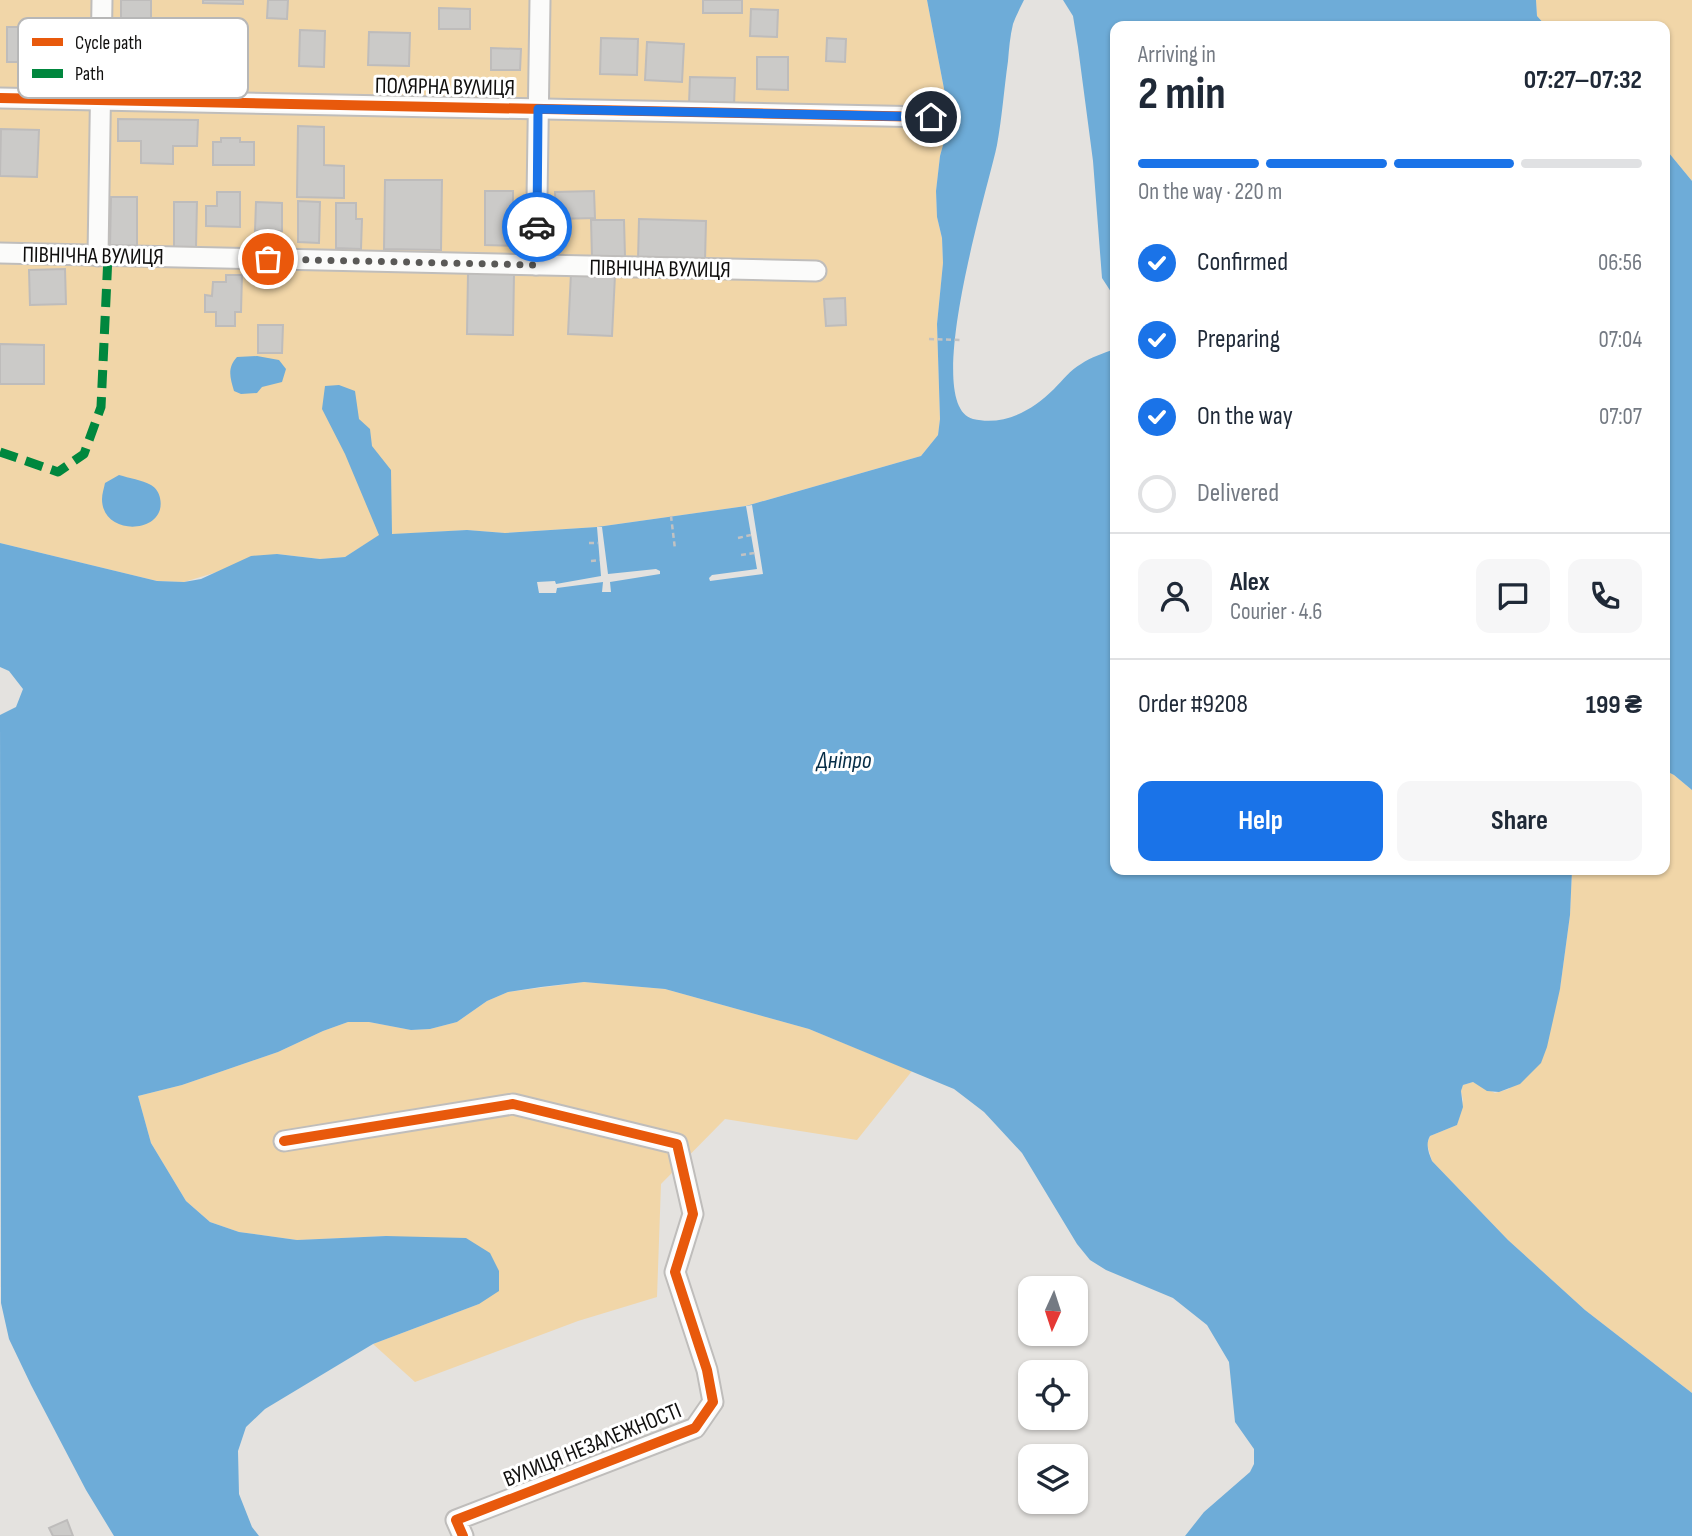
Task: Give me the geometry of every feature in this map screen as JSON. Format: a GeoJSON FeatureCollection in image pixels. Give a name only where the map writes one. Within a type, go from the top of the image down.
{"type":"FeatureCollection","features":[{"type":"Feature","properties":{"kind":"street"},"geometry":{"type":"LineString","coordinates":[[102,0],[102,18]]}},
{"type":"Feature","properties":{"kind":"street"},"geometry":{"type":"LineString","coordinates":[[536,265],[540,0]]}},
{"type":"Feature","properties":{"kind":"street","name":"ПОЛЯРНА ВУЛИЦЯ"},"geometry":{"type":"LineString","coordinates":[[0,98],[931,117]]}},
{"type":"Feature","properties":{"kind":"street"},"geometry":{"type":"LineString","coordinates":[[97,256],[100,100]]}},
{"type":"Feature","properties":{"kind":"street","name":"ПІВНІЧНА ВУЛИЦЯ"},"geometry":{"type":"LineString","coordinates":[[0,253],[816,271]]}},
{"type":"Feature","properties":{"kind":"street","name":"ВУЛИЦЯ НЕЗАЛЕЖНОСТІ"},"geometry":{"type":"LineString","coordinates":[[284,1141],[513,1104],[677,1144],[693,1214],[675,1272],[707,1370],[713,1402],[695,1428],[456,1520],[463,1536]]}},
{"type":"Feature","properties":{"kind":"path"},"geometry":{"type":"LineString","coordinates":[[929,339],[962,340]]}},
{"type":"Feature","properties":{"kind":"path"},"geometry":{"type":"LineString","coordinates":[[671,516],[675,549]]}},
{"type":"Feature","properties":{"kind":"path"},"geometry":{"type":"LineString","coordinates":[[738,538],[751,535]]}},
{"type":"Feature","properties":{"kind":"path"},"geometry":{"type":"LineString","coordinates":[[589,543],[598,542]]}},
{"type":"Feature","properties":{"kind":"path"},"geometry":{"type":"LineString","coordinates":[[741,555],[755,553]]}},
{"type":"Feature","properties":{"kind":"path"},"geometry":{"type":"LineString","coordinates":[[592,561],[600,560]]}},
{"type":"Feature","properties":{"kind":"shaded area"},"geometry":{"type":"Polygon","coordinates":[[[0,0],[927,0],[950,120],[940,156],[936,191],[943,263],[937,324],[940,419],[938,435],[921,456],[746,506],[597,527],[505,533],[467,530],[380,535],[345,557],[320,559],[277,554],[184,582],[157,581],[0,543],[0,0]]]}},
{"type":"Feature","properties":{"kind":"shaded area"},"geometry":{"type":"Polygon","coordinates":[[[1536,0],[1692,0],[1692,181],[1670,154],[1670,21],[1542,21],[1537,16],[1536,0]]]}},
{"type":"Feature","properties":{"kind":"shaded area"},"geometry":{"type":"Polygon","coordinates":[[[1670,773],[1692,790],[1692,1393],[1585,1310],[1508,1240],[1432,1161],[1427,1144],[1430,1136],[1457,1125],[1463,1100],[1463,1085],[1473,1082],[1495,1093],[1509,1089],[1560,989],[1570,915],[1572,875],[1670,875],[1670,773]]]}},
{"type":"Feature","properties":{"kind":"shaded area"},"geometry":{"type":"Polygon","coordinates":[[[584,982],[665,989],[809,1029],[912,1071],[857,1140],[725,1119],[661,1184],[657,1297],[578,1321],[415,1382],[373,1344],[479,1304],[386,1236],[297,1240],[239,1232],[210,1222],[186,1201],[151,1143],[138,1096],[182,1085],[278,1052],[348,1022],[369,1022],[411,1030],[430,1029],[457,1022],[487,1001],[508,992],[584,982]]]}},
{"type":"Feature","properties":{"kind":"water","name":"Дніпро"},"geometry":{"type":"Polygon","coordinates":[[[927,0],[1024,0],[1012,29],[997,145],[962,292],[955,337],[953,376],[958,405],[973,419],[996,420],[1027,410],[1045,397],[1077,366],[1110,351],[1110,875],[1572,875],[1570,915],[1560,989],[1541,1063],[1520,1084],[1499,1092],[1487,1091],[1473,1082],[1463,1085],[1463,1107],[1457,1125],[1430,1136],[1428,1149],[1432,1161],[1508,1240],[1585,1310],[1692,1393],[1692,1536],[1185,1536],[1204,1512],[1250,1472],[1254,1464],[1254,1449],[1235,1422],[1229,1362],[1207,1325],[1173,1298],[1106,1270],[1090,1260],[1077,1244],[1022,1153],[984,1112],[954,1089],[809,1029],[665,989],[584,982],[508,992],[487,1001],[457,1022],[430,1029],[411,1030],[369,1022],[348,1022],[278,1052],[182,1085],[138,1096],[151,1143],[186,1201],[210,1222],[239,1232],[297,1240],[386,1236],[466,1238],[490,1253],[499,1271],[499,1291],[479,1304],[373,1344],[265,1409],[246,1427],[238,1451],[239,1494],[252,1527],[259,1536],[114,1536],[86,1490],[31,1385],[9,1339],[1,1303],[0,715],[16,707],[23,689],[9,671],[0,667],[0,543],[157,581],[184,582],[201,579],[251,556],[277,554],[320,559],[345,557],[379,535],[345,454],[322,409],[325,386],[339,385],[355,391],[359,419],[370,429],[372,446],[391,470],[392,534],[467,530],[505,533],[597,527],[746,506],[921,456],[938,435],[940,419],[937,324],[943,263],[936,191],[940,156],[950,120],[927,0]]]}},
{"type":"Feature","properties":{"kind":"water"},"geometry":{"type":"Polygon","coordinates":[[[1063,0],[1536,0],[1537,16],[1542,21],[1110,21],[1110,290],[1102,278],[1093,161],[1073,16],[1063,0]]]}},
{"type":"Feature","properties":{"kind":"water"},"geometry":{"type":"Polygon","coordinates":[[[1670,154],[1692,181],[1692,790],[1670,773],[1670,154]]]}},
{"type":"Feature","properties":{"kind":"water"},"geometry":{"type":"Polygon","coordinates":[[[257,356],[279,360],[286,369],[282,382],[262,387],[257,393],[241,394],[234,391],[230,373],[234,361],[237,357],[257,356]]]}},
{"type":"Feature","properties":{"kind":"water"},"geometry":{"type":"Polygon","coordinates":[[[119,475],[144,482],[156,489],[160,498],[160,510],[154,519],[134,527],[112,520],[105,512],[102,499],[105,483],[119,475]]]}},
{"type":"Feature","properties":{"kind":"pier"},"geometry":{"type":"Polygon","coordinates":[[[752,505],[763,574],[710,581],[712,575],[757,569],[746,506],[752,505]]]}},
{"type":"Feature","properties":{"kind":"pier"},"geometry":{"type":"Polygon","coordinates":[[[597,527],[602,527],[608,574],[656,569],[660,574],[610,582],[611,592],[602,592],[603,582],[557,588],[556,593],[539,593],[537,582],[555,581],[556,584],[601,576],[597,527]]]}},
{"type":"Feature","properties":{"kind":"building"},"geometry":{"type":"Polygon","coordinates":[[[121,0],[151,0],[151,18],[121,18],[121,0]]]}},
{"type":"Feature","properties":{"kind":"building"},"geometry":{"type":"Polygon","coordinates":[[[203,0],[243,0],[243,4],[203,3],[203,0]]]}},
{"type":"Feature","properties":{"kind":"building"},"geometry":{"type":"Polygon","coordinates":[[[268,0],[288,0],[287,19],[267,18],[268,0]]]}},
{"type":"Feature","properties":{"kind":"building"},"geometry":{"type":"Polygon","coordinates":[[[703,0],[742,0],[742,13],[703,13],[703,0]]]}},
{"type":"Feature","properties":{"kind":"building"},"geometry":{"type":"Polygon","coordinates":[[[439,8],[470,9],[470,29],[439,29],[439,8]]]}},
{"type":"Feature","properties":{"kind":"building"},"geometry":{"type":"Polygon","coordinates":[[[751,9],[778,10],[777,37],[750,36],[751,9]]]}},
{"type":"Feature","properties":{"kind":"building"},"geometry":{"type":"Polygon","coordinates":[[[7,27],[18,27],[18,62],[7,62],[7,27]]]}},
{"type":"Feature","properties":{"kind":"building"},"geometry":{"type":"Polygon","coordinates":[[[300,30],[325,31],[324,67],[299,66],[300,30]]]}},
{"type":"Feature","properties":{"kind":"building"},"geometry":{"type":"Polygon","coordinates":[[[369,32],[410,33],[409,66],[368,65],[369,32]]]}},
{"type":"Feature","properties":{"kind":"building"},"geometry":{"type":"Polygon","coordinates":[[[601,38],[638,39],[637,75],[600,74],[601,38]]]}},
{"type":"Feature","properties":{"kind":"building"},"geometry":{"type":"Polygon","coordinates":[[[827,38],[846,39],[845,62],[826,61],[827,38]]]}},
{"type":"Feature","properties":{"kind":"building"},"geometry":{"type":"Polygon","coordinates":[[[647,42],[684,44],[682,82],[645,80],[647,42]]]}},
{"type":"Feature","properties":{"kind":"building"},"geometry":{"type":"Polygon","coordinates":[[[491,48],[521,49],[520,70],[491,70],[491,48]]]}},
{"type":"Feature","properties":{"kind":"building"},"geometry":{"type":"Polygon","coordinates":[[[757,57],[788,57],[788,90],[757,89],[757,57]]]}},
{"type":"Feature","properties":{"kind":"building"},"geometry":{"type":"Polygon","coordinates":[[[690,77],[735,78],[734,106],[689,104],[690,77]]]}},
{"type":"Feature","properties":{"kind":"building"},"geometry":{"type":"Polygon","coordinates":[[[118,119],[198,120],[197,146],[173,146],[173,164],[141,163],[141,141],[118,141],[118,119]]]}},
{"type":"Feature","properties":{"kind":"building"},"geometry":{"type":"Polygon","coordinates":[[[298,126],[324,127],[324,165],[344,166],[344,198],[297,197],[298,126]]]}},
{"type":"Feature","properties":{"kind":"building"},"geometry":{"type":"Polygon","coordinates":[[[1,129],[39,130],[37,177],[0,176],[1,129]]]}},
{"type":"Feature","properties":{"kind":"building"},"geometry":{"type":"Polygon","coordinates":[[[221,138],[240,138],[240,142],[254,142],[254,165],[213,165],[213,142],[221,142],[221,138]]]}},
{"type":"Feature","properties":{"kind":"building"},"geometry":{"type":"Polygon","coordinates":[[[385,180],[442,180],[441,250],[384,249],[385,180]]]}},
{"type":"Feature","properties":{"kind":"building"},"geometry":{"type":"Polygon","coordinates":[[[485,191],[513,191],[513,213],[524,213],[524,246],[485,245],[485,191]]]}},
{"type":"Feature","properties":{"kind":"building"},"geometry":{"type":"Polygon","coordinates":[[[594,191],[595,218],[556,219],[555,192],[594,191]]]}},
{"type":"Feature","properties":{"kind":"building"},"geometry":{"type":"Polygon","coordinates":[[[217,192],[240,192],[240,227],[206,226],[206,206],[217,206],[217,192]]]}},
{"type":"Feature","properties":{"kind":"building"},"geometry":{"type":"Polygon","coordinates":[[[111,197],[137,197],[137,247],[110,247],[111,197]]]}},
{"type":"Feature","properties":{"kind":"building"},"geometry":{"type":"Polygon","coordinates":[[[298,201],[320,202],[319,243],[298,242],[298,201]]]}},
{"type":"Feature","properties":{"kind":"building"},"geometry":{"type":"Polygon","coordinates":[[[174,202],[197,202],[196,247],[174,247],[174,202]]]}},
{"type":"Feature","properties":{"kind":"building"},"geometry":{"type":"Polygon","coordinates":[[[256,202],[282,203],[282,231],[255,231],[256,202]]]}},
{"type":"Feature","properties":{"kind":"building"},"geometry":{"type":"Polygon","coordinates":[[[336,203],[356,203],[356,219],[362,219],[361,249],[336,248],[336,203]]]}},
{"type":"Feature","properties":{"kind":"building"},"geometry":{"type":"Polygon","coordinates":[[[639,219],[706,221],[705,261],[638,260],[639,219]]]}},
{"type":"Feature","properties":{"kind":"building"},"geometry":{"type":"Polygon","coordinates":[[[591,220],[624,220],[625,257],[592,258],[591,220]]]}},
{"type":"Feature","properties":{"kind":"building"},"geometry":{"type":"Polygon","coordinates":[[[65,269],[66,304],[30,305],[29,270],[65,269]]]}},
{"type":"Feature","properties":{"kind":"building"},"geometry":{"type":"Polygon","coordinates":[[[468,273],[514,274],[513,335],[467,334],[468,273]]]}},
{"type":"Feature","properties":{"kind":"building"},"geometry":{"type":"Polygon","coordinates":[[[571,273],[615,275],[612,336],[568,334],[571,273]]]}},
{"type":"Feature","properties":{"kind":"building"},"geometry":{"type":"Polygon","coordinates":[[[226,275],[242,275],[241,312],[235,312],[235,326],[216,326],[216,312],[205,312],[205,295],[212,296],[213,282],[226,282],[226,275]]]}},
{"type":"Feature","properties":{"kind":"building"},"geometry":{"type":"Polygon","coordinates":[[[845,298],[846,325],[826,326],[824,299],[845,298]]]}},
{"type":"Feature","properties":{"kind":"building"},"geometry":{"type":"Polygon","coordinates":[[[258,325],[283,325],[282,353],[258,353],[258,325]]]}},
{"type":"Feature","properties":{"kind":"building"},"geometry":{"type":"Polygon","coordinates":[[[0,344],[44,345],[44,384],[0,384],[0,344]]]}},
{"type":"Feature","properties":{"kind":"building"},"geometry":{"type":"Polygon","coordinates":[[[67,1520],[73,1536],[53,1536],[49,1528],[67,1520]]]}},
{"type":"Feature","properties":{"kind":"marked path"},"geometry":{"type":"LineString","coordinates":[[0,452],[58,472],[84,454],[101,407],[108,256]]}},
{"type":"Feature","properties":{"kind":"cycle path"},"geometry":{"type":"LineString","coordinates":[[0,98],[931,117]]}},
{"type":"Feature","properties":{"kind":"cycle path"},"geometry":{"type":"LineString","coordinates":[[284,1141],[513,1104],[677,1144],[693,1214],[675,1272],[707,1370],[713,1402],[695,1428],[456,1520],[463,1536]]}},
{"type":"Feature","properties":{"kind":"way so far"},"geometry":{"type":"LineString","coordinates":[[268,259],[536,265],[537,227]]}},
{"type":"Feature","properties":{"kind":"route"},"geometry":{"type":"LineString","coordinates":[[537,227],[538,109],[931,117]]}}]}
